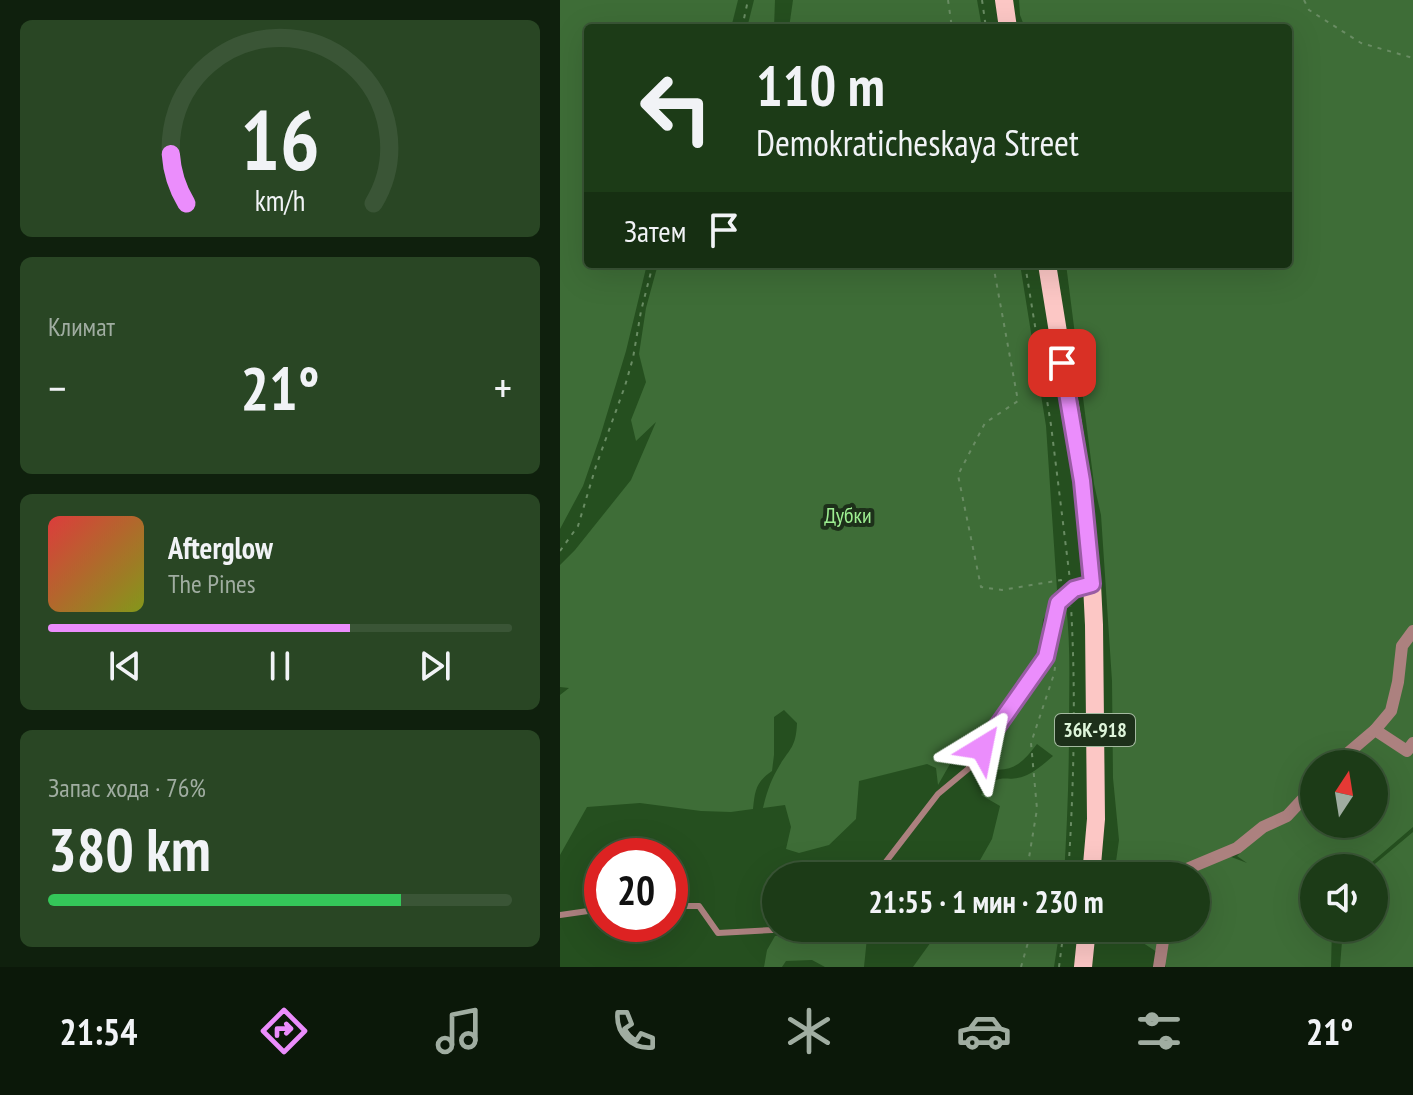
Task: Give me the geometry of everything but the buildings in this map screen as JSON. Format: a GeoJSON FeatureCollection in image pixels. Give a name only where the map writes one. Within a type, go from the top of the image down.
{"type":"FeatureCollection","features":[{"type":"Feature","properties":{"kind":"main road"},"geometry":{"type":"LineString","coordinates":[[1004,0],[1007,24]]}},
{"type":"Feature","properties":{"kind":"main road","name":"36К-918"},"geometry":{"type":"LineString","coordinates":[[1048,268],[1082,481],[1092,584],[1096,819],[1092,862]]}},
{"type":"Feature","properties":{"kind":"main road"},"geometry":{"type":"LineString","coordinates":[[1083,967],[1086,942]]}},
{"type":"Feature","properties":{"kind":"street"},"geometry":{"type":"LineString","coordinates":[[1351,750],[1391,711],[1402,646],[1413,631]]}},
{"type":"Feature","properties":{"kind":"street"},"geometry":{"type":"LineString","coordinates":[[1375,730],[1401,749],[1407,751],[1413,743]]}},
{"type":"Feature","properties":{"kind":"street"},"geometry":{"type":"LineString","coordinates":[[1204,862],[1237,848],[1263,827],[1287,816],[1300,802]]}},
{"type":"Feature","properties":{"kind":"street"},"geometry":{"type":"LineString","coordinates":[[1159,967],[1163,942]]}},
{"type":"Feature","properties":{"kind":"lane"},"geometry":{"type":"LineString","coordinates":[[886,862],[938,794],[968,769],[1046,657],[1058,603],[1074,589],[1092,584]]}},
{"type":"Feature","properties":{"kind":"lane"},"geometry":{"type":"LineString","coordinates":[[688,906],[699,906],[718,933],[762,931]]}},
{"type":"Feature","properties":{"kind":"lane"},"geometry":{"type":"LineString","coordinates":[[560,915],[584,912]]}},
{"type":"Feature","properties":{"kind":"path"},"geometry":{"type":"LineString","coordinates":[[743,24],[748,0]]}},
{"type":"Feature","properties":{"kind":"path"},"geometry":{"type":"LineString","coordinates":[[948,0],[951,24]]}},
{"type":"Feature","properties":{"kind":"path"},"geometry":{"type":"LineString","coordinates":[[982,0],[985,24]]}},
{"type":"Feature","properties":{"kind":"path"},"geometry":{"type":"LineString","coordinates":[[1304,0],[1309,10],[1361,43],[1413,58]]}},
{"type":"Feature","properties":{"kind":"path"},"geometry":{"type":"LineString","coordinates":[[560,551],[578,526],[625,386],[652,268]]}},
{"type":"Feature","properties":{"kind":"path"},"geometry":{"type":"LineString","coordinates":[[994,268],[1018,401],[985,423],[958,475],[972,552],[981,587],[1002,590],[1061,580],[1063,599]]}},
{"type":"Feature","properties":{"kind":"path"},"geometry":{"type":"LineString","coordinates":[[1026,268],[1051,425],[1071,592],[1074,766],[1069,862]]}},
{"type":"Feature","properties":{"kind":"path"},"geometry":{"type":"LineString","coordinates":[[1028,862],[1037,809],[1031,743],[1056,659]]}},
{"type":"Feature","properties":{"kind":"path"},"geometry":{"type":"LineString","coordinates":[[1021,967],[1028,942]]}},
{"type":"Feature","properties":{"kind":"path"},"geometry":{"type":"LineString","coordinates":[[1059,967],[1062,942]]}},
{"type":"Feature","properties":{"kind":"green space"},"geometry":{"type":"Polygon","coordinates":[[[560,0],[738,0],[732,24],[584,24],[584,268],[646,268],[626,351],[600,437],[583,486],[560,529],[560,0]]]}},
{"type":"Feature","properties":{"kind":"green space"},"geometry":{"type":"Polygon","coordinates":[[[754,0],[775,0],[774,24],[748,24],[754,0]]]}},
{"type":"Feature","properties":{"kind":"green space"},"geometry":{"type":"Polygon","coordinates":[[[793,0],[977,0],[981,24],[790,24],[793,0]]]}},
{"type":"Feature","properties":{"kind":"green space"},"geometry":{"type":"Polygon","coordinates":[[[1019,0],[1413,0],[1413,827],[1381,854],[1300,854],[1300,942],[1332,942],[1331,967],[1166,967],[1163,956],[1142,942],[1210,942],[1209,862],[1226,855],[1247,863],[1237,856],[1262,834],[1196,862],[1116,862],[1119,840],[1113,778],[1112,681],[1101,515],[1094,484],[1067,268],[1292,268],[1292,24],[1023,24],[1019,0]]]}},
{"type":"Feature","properties":{"kind":"green space","name":"Дубки"},"geometry":{"type":"Polygon","coordinates":[[[657,268],[1021,268],[1046,426],[1057,590],[1043,620],[1039,659],[989,723],[973,754],[968,759],[954,757],[938,785],[936,768],[927,764],[859,781],[856,819],[829,845],[799,853],[786,849],[791,827],[785,805],[763,808],[772,779],[795,739],[797,723],[784,710],[774,717],[772,771],[757,787],[753,809],[701,811],[640,803],[587,807],[560,855],[560,695],[569,688],[560,687],[560,565],[631,480],[656,422],[636,441],[631,420],[646,382],[639,354],[646,308],[657,268]]]}},
{"type":"Feature","properties":{"kind":"green space"},"geometry":{"type":"Polygon","coordinates":[[[1066,605],[1069,747],[1065,862],[979,862],[992,839],[1000,806],[981,795],[998,779],[1027,775],[1053,756],[1037,744],[1026,757],[1008,769],[984,768],[982,761],[1046,666],[1066,605]]]}},
{"type":"Feature","properties":{"kind":"green space"},"geometry":{"type":"Polygon","coordinates":[[[1413,832],[1413,967],[1340,967],[1342,942],[1388,942],[1387,854],[1413,832]]]}},
{"type":"Feature","properties":{"kind":"green space"},"geometry":{"type":"Polygon","coordinates":[[[772,942],[867,942],[864,967],[825,967],[812,960],[786,961],[782,967],[764,967],[772,942]]]}},
{"type":"Feature","properties":{"kind":"green space"},"geometry":{"type":"Polygon","coordinates":[[[931,942],[1058,942],[1054,967],[913,967],[931,942]]]}},
{"type":"Feature","properties":{"kind":"route"},"geometry":{"type":"LineString","coordinates":[[982,748],[1046,657],[1058,603],[1074,589],[1092,584],[1082,481],[1062,363]]}}]}
